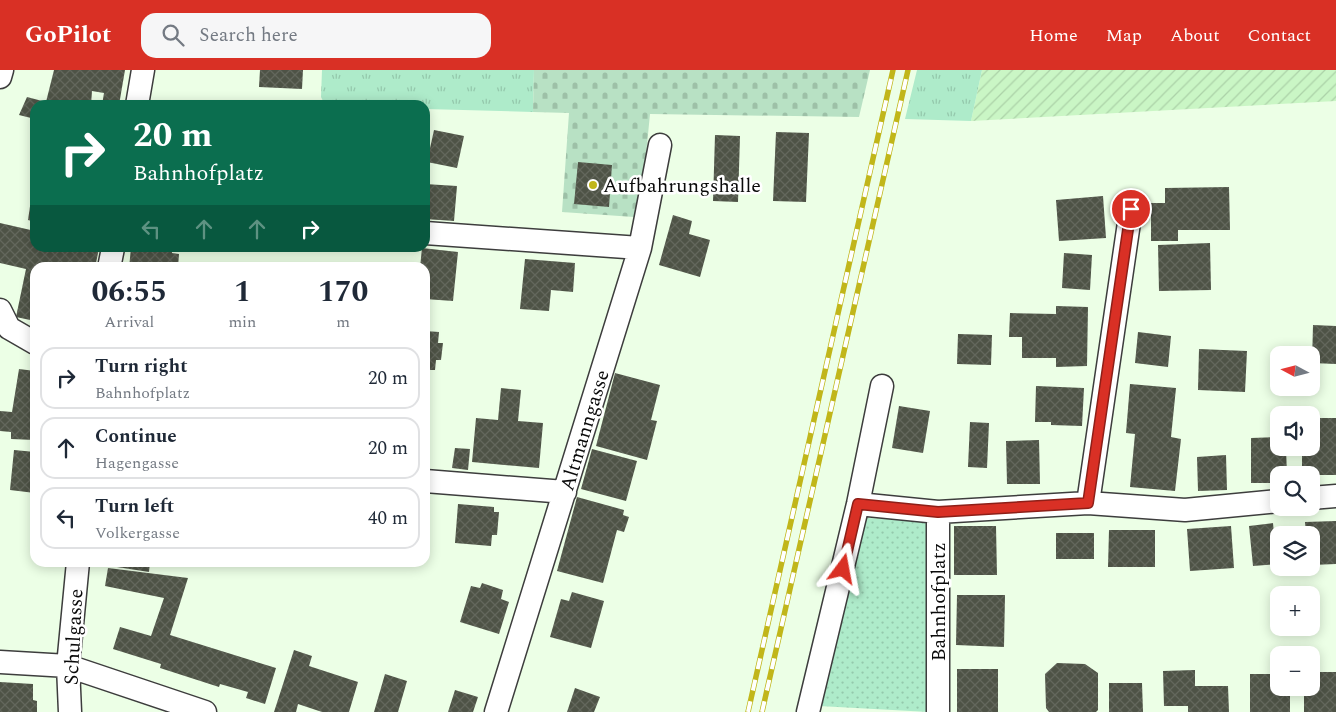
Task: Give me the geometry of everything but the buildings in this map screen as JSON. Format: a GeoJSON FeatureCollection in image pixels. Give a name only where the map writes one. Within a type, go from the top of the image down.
{"type":"FeatureCollection","features":[{"type":"Feature","properties":{"kind":"street"},"geometry":{"type":"LineString","coordinates":[[0,77],[2,70]]}},
{"type":"Feature","properties":{"kind":"street"},"geometry":{"type":"LineString","coordinates":[[138,100],[143,70]]}},
{"type":"Feature","properties":{"kind":"street","name":"Altmanngasse"},"geometry":{"type":"LineString","coordinates":[[496,712],[640,248],[660,145]]}},
{"type":"Feature","properties":{"kind":"street"},"geometry":{"type":"LineString","coordinates":[[1088,503],[1131,209]]}},
{"type":"Feature","properties":{"kind":"street"},"geometry":{"type":"LineString","coordinates":[[430,233],[640,248]]}},
{"type":"Feature","properties":{"kind":"street"},"geometry":{"type":"LineString","coordinates":[[0,310],[9,328],[30,340]]}},
{"type":"Feature","properties":{"kind":"street"},"geometry":{"type":"LineString","coordinates":[[808,712],[858,504],[882,386]]}},
{"type":"Feature","properties":{"kind":"street"},"geometry":{"type":"LineString","coordinates":[[430,481],[565,492]]}},
{"type":"Feature","properties":{"kind":"street"},"geometry":{"type":"LineString","coordinates":[[1320,497],[1336,496]]}},
{"type":"Feature","properties":{"kind":"street"},"geometry":{"type":"LineString","coordinates":[[858,504],[938,512],[1088,503],[1185,510],[1270,502]]}},
{"type":"Feature","properties":{"kind":"street","name":"Bahnhofplatz"},"geometry":{"type":"LineString","coordinates":[[938,512],[938,712]]}},
{"type":"Feature","properties":{"kind":"street","name":"Schulgasse"},"geometry":{"type":"LineString","coordinates":[[70,712],[68,666],[78,567]]}},
{"type":"Feature","properties":{"kind":"street"},"geometry":{"type":"LineString","coordinates":[[0,662],[68,666],[205,712]]}},
{"type":"Feature","properties":{"kind":"green space"},"geometry":{"type":"Polygon","coordinates":[[[322,70],[534,70],[533,112],[430,109],[430,100],[322,100],[322,70]]]}},
{"type":"Feature","properties":{"kind":"green space"},"geometry":{"type":"Polygon","coordinates":[[[534,70],[870,70],[859,117],[650,114],[640,216],[634,217],[562,212],[569,113],[533,112],[534,70]]]}},
{"type":"Feature","properties":{"kind":"green space"},"geometry":{"type":"Polygon","coordinates":[[[917,70],[982,70],[971,121],[905,119],[917,70]]]}},
{"type":"Feature","properties":{"kind":"green space"},"geometry":{"type":"Polygon","coordinates":[[[982,70],[1336,70],[1336,101],[971,121],[982,70]]]}},
{"type":"Feature","properties":{"kind":"green space"},"geometry":{"type":"Polygon","coordinates":[[[866,518],[930,520],[929,712],[819,706],[866,518]]]}},
{"type":"Feature","properties":{"kind":"railway"},"geometry":{"type":"LineString","coordinates":[[748,712],[893,70]]}},
{"type":"Feature","properties":{"kind":"railway"},"geometry":{"type":"LineString","coordinates":[[762,712],[908,70]]}},
{"type":"Feature","properties":{"kind":"place","name":"Aufbahrungshalle"},"geometry":{"type":"Point","coordinates":[593,185]}},
{"type":"Feature","properties":{"kind":"route"},"geometry":{"type":"LineString","coordinates":[[843,569],[858,504],[938,512],[1088,503],[1131,209]]}}]}
